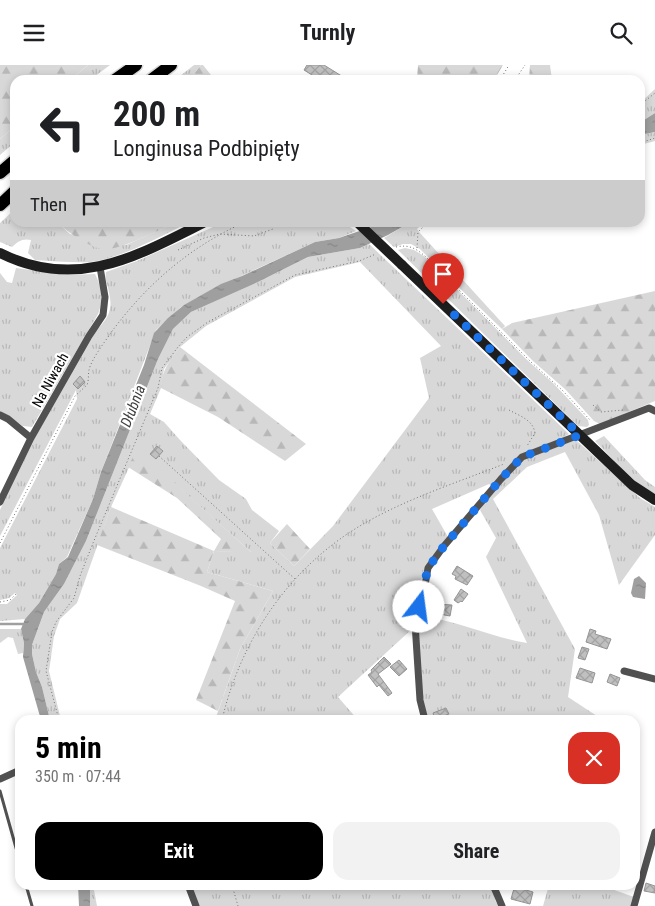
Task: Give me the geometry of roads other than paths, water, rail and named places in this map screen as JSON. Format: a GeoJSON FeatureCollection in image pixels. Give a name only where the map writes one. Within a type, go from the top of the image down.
{"type":"FeatureCollection","features":[{"type":"Feature","properties":{"kind":"highway"},"geometry":{"type":"LineString","coordinates":[[122,75],[136,65]]}},
{"type":"Feature","properties":{"kind":"highway"},"geometry":{"type":"LineString","coordinates":[[158,75],[171,65]]}},
{"type":"Feature","properties":{"kind":"highway"},"geometry":{"type":"LineString","coordinates":[[0,173],[10,164]]}},
{"type":"Feature","properties":{"kind":"highway"},"geometry":{"type":"LineString","coordinates":[[0,205],[10,196]]}},
{"type":"Feature","properties":{"kind":"street"},"geometry":{"type":"LineString","coordinates":[[0,253],[26,263],[59,269],[100,267],[142,253],[195,227]]}},
{"type":"Feature","properties":{"kind":"street"},"geometry":{"type":"LineString","coordinates":[[362,227],[580,435],[638,489],[655,500]]}},
{"type":"Feature","properties":{"kind":"street","name":"Na Niwach"},"geometry":{"type":"LineString","coordinates":[[0,502],[31,438],[103,315],[105,297],[100,267]]}},
{"type":"Feature","properties":{"kind":"street"},"geometry":{"type":"LineString","coordinates":[[424,715],[420,700],[414,623],[424,591],[428,568],[444,546],[522,457],[649,408],[655,411]]}},
{"type":"Feature","properties":{"kind":"street"},"geometry":{"type":"LineString","coordinates":[[0,415],[8,419],[31,438]]}},
{"type":"Feature","properties":{"kind":"street"},"geometry":{"type":"LineString","coordinates":[[624,671],[655,679]]}},
{"type":"Feature","properties":{"kind":"street"},"geometry":{"type":"LineString","coordinates":[[0,779],[15,772]]}},
{"type":"Feature","properties":{"kind":"street"},"geometry":{"type":"LineString","coordinates":[[640,885],[655,833]]}},
{"type":"Feature","properties":{"kind":"street"},"geometry":{"type":"LineString","coordinates":[[190,890],[196,906]]}},
{"type":"Feature","properties":{"kind":"street"},"geometry":{"type":"LineString","coordinates":[[495,890],[502,906]]}},
{"type":"Feature","properties":{"kind":"street"},"geometry":{"type":"LineString","coordinates":[[634,906],[639,890]]}},
{"type":"Feature","properties":{"kind":"lane"},"geometry":{"type":"LineString","coordinates":[[0,791],[15,844]]}},
{"type":"Feature","properties":{"kind":"lane"},"geometry":{"type":"LineString","coordinates":[[27,890],[32,906]]}},
{"type":"Feature","properties":{"kind":"water"},"geometry":{"type":"Polygon","coordinates":[[[655,113],[655,132],[645,134],[645,119],[655,113]]]}},
{"type":"Feature","properties":{"kind":"water","name":"Dłubnia"},"geometry":{"type":"Polygon","coordinates":[[[371,227],[402,227],[360,248],[308,257],[191,312],[173,329],[158,359],[86,541],[64,584],[44,612],[32,645],[36,672],[49,715],[40,715],[23,657],[24,643],[21,629],[25,619],[39,603],[56,574],[59,564],[68,557],[93,499],[101,472],[144,365],[154,333],[184,305],[221,284],[315,242],[339,238],[371,227]]]}},
{"type":"Feature","properties":{"kind":"water"},"geometry":{"type":"Polygon","coordinates":[[[639,576],[646,583],[645,599],[633,597],[631,593],[634,579],[639,576]]]}},
{"type":"Feature","properties":{"kind":"water"},"geometry":{"type":"Polygon","coordinates":[[[78,890],[90,890],[90,906],[79,906],[78,890]]]}},
{"type":"Feature","properties":{"kind":"waterway"},"geometry":{"type":"LineString","coordinates":[[0,624],[23,624]]}}]}
